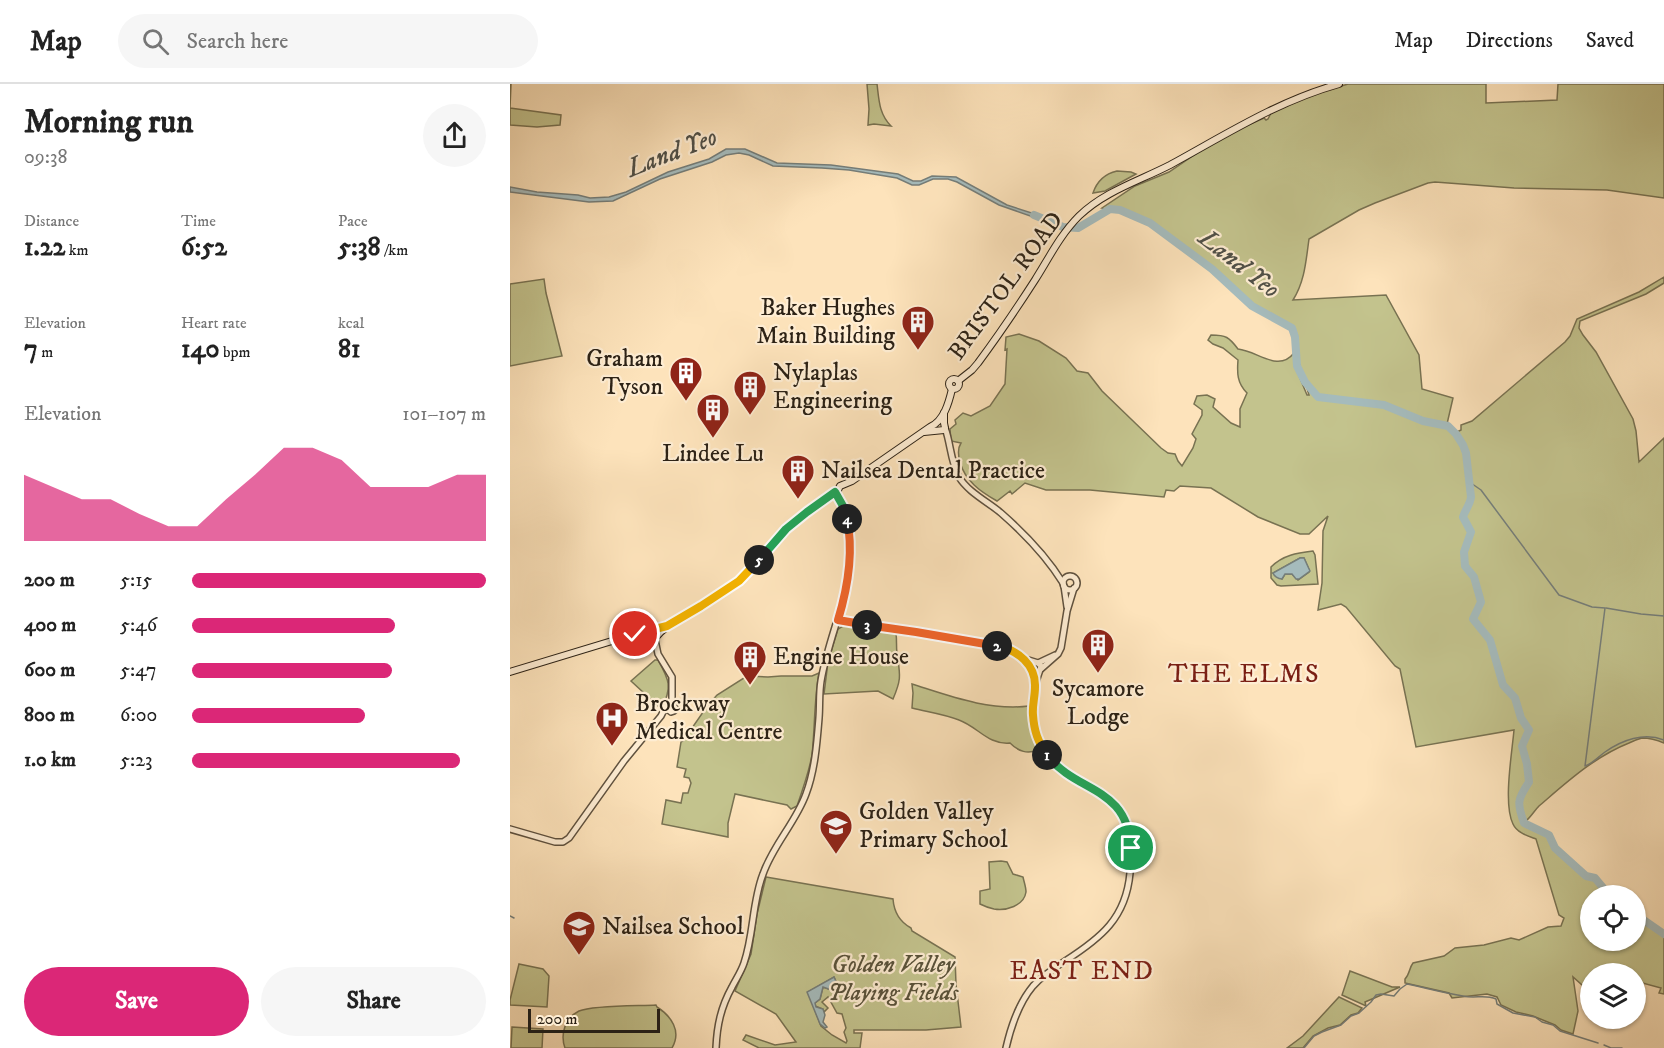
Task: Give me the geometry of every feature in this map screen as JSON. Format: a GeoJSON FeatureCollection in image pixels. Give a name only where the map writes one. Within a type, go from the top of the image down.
{"type":"FeatureCollection","features":[{"type":"Feature","properties":{"kind":"main road","name":"BRISTOL ROAD"},"geometry":{"type":"LineString","coordinates":[[940,427],[952,389],[949,385],[950,381],[954,379],[958,381],[982,358],[1066,231],[1077,218],[1111,192],[1167,166],[1252,120],[1308,94],[1339,84]]}},
{"type":"Feature","properties":{"kind":"main road"},"geometry":{"type":"LineString","coordinates":[[510,672],[632,636],[650,638],[659,628],[667,626],[739,581],[786,529],[807,512],[924,432],[940,427]]}},
{"type":"Feature","properties":{"kind":"street"},"geometry":{"type":"LineString","coordinates":[[940,427],[948,438],[951,460],[965,486],[1018,528],[1049,562],[1068,589],[1074,588]]}},
{"type":"Feature","properties":{"kind":"street"},"geometry":{"type":"LineString","coordinates":[[716,1048],[720,1014],[728,993],[744,964],[759,886],[766,865],[800,807],[813,770],[821,680],[850,569],[846,514],[837,491]]}},
{"type":"Feature","properties":{"kind":"street"},"geometry":{"type":"LineString","coordinates":[[1006,1048],[1015,1016],[1033,986],[1102,934],[1118,914],[1130,873],[1130,838],[1126,823],[1117,807],[1106,797],[1050,760],[1035,732],[1033,713],[1037,668],[1056,655],[1061,648],[1067,611],[1077,585],[1075,578],[1049,562]]}},
{"type":"Feature","properties":{"kind":"street"},"geometry":{"type":"LineString","coordinates":[[1067,611],[1064,579],[1069,576]]}},
{"type":"Feature","properties":{"kind":"street"},"geometry":{"type":"LineString","coordinates":[[838,620],[1002,647],[1011,650],[1037,668]]}},
{"type":"Feature","properties":{"kind":"street"},"geometry":{"type":"LineString","coordinates":[[510,829],[554,842],[564,841],[573,835],[612,777],[669,707],[672,677],[650,638]]}},
{"type":"Feature","properties":{"kind":"green space"},"geometry":{"type":"Polygon","coordinates":[[[867,84],[877,84],[882,112],[891,126],[868,125],[867,84]]]}},
{"type":"Feature","properties":{"kind":"green space"},"geometry":{"type":"Polygon","coordinates":[[[1348,84],[1486,84],[1486,103],[1557,100],[1558,84],[1664,84],[1664,198],[1607,190],[1428,183],[1359,210],[1309,239],[1303,278],[1293,300],[1386,295],[1419,355],[1422,389],[1453,398],[1447,424],[1457,432],[1461,430],[1461,425],[1472,421],[1565,342],[1577,319],[1639,292],[1664,277],[1664,283],[1646,294],[1580,321],[1579,328],[1596,352],[1633,419],[1639,462],[1664,438],[1664,743],[1642,738],[1604,755],[1560,788],[1523,823],[1548,837],[1556,852],[1584,876],[1596,880],[1599,885],[1580,885],[1580,951],[1646,951],[1646,924],[1664,937],[1664,994],[1659,993],[1661,988],[1646,984],[1646,963],[1580,963],[1580,983],[1573,977],[1578,1011],[1573,1034],[1501,1005],[1497,997],[1487,994],[1452,998],[1449,993],[1405,983],[1413,963],[1444,956],[1455,948],[1484,945],[1511,938],[1519,940],[1548,927],[1561,926],[1564,918],[1559,915],[1536,839],[1517,830],[1510,815],[1509,778],[1514,730],[1416,747],[1400,669],[1395,666],[1346,607],[1341,604],[1318,610],[1322,583],[1323,531],[1328,516],[1309,534],[1300,534],[1258,517],[1211,488],[1180,486],[1174,491],[1166,490],[1164,497],[1090,490],[1046,490],[1025,483],[1012,494],[1010,491],[997,501],[980,490],[966,475],[958,454],[961,443],[951,441],[950,429],[956,424],[955,420],[963,413],[971,416],[990,406],[1005,384],[1006,337],[1019,334],[1039,341],[1066,358],[1077,371],[1088,373],[1102,391],[1161,448],[1168,453],[1175,454],[1182,466],[1193,448],[1196,439],[1192,434],[1202,415],[1202,410],[1194,404],[1197,396],[1207,395],[1215,399],[1213,407],[1231,423],[1240,427],[1240,409],[1247,393],[1238,378],[1238,360],[1208,340],[1211,335],[1224,336],[1238,349],[1275,361],[1288,359],[1294,353],[1295,366],[1307,395],[1309,395],[1296,353],[1295,334],[1290,326],[1258,309],[1215,270],[1155,225],[1121,211],[1102,208],[1135,186],[1169,172],[1203,149],[1239,129],[1264,118],[1266,120],[1271,113],[1311,95],[1348,84]]]}},
{"type":"Feature","properties":{"kind":"green space"},"geometry":{"type":"Polygon","coordinates":[[[510,108],[561,115],[560,125],[537,127],[510,125],[510,108]]]}},
{"type":"Feature","properties":{"kind":"green space"},"geometry":{"type":"Polygon","coordinates":[[[1117,171],[1136,174],[1105,191],[1093,193],[1102,179],[1117,171]]]}},
{"type":"Feature","properties":{"kind":"green space"},"geometry":{"type":"Polygon","coordinates":[[[544,279],[562,356],[510,366],[510,284],[544,279]]]}},
{"type":"Feature","properties":{"kind":"green space"},"geometry":{"type":"Polygon","coordinates":[[[1313,551],[1318,584],[1281,586],[1271,578],[1271,567],[1285,557],[1313,551]],[[1304,558],[1273,573],[1282,579],[1285,574],[1292,574],[1298,580],[1309,572],[1304,558]]]}},
{"type":"Feature","properties":{"kind":"green space"},"geometry":{"type":"Polygon","coordinates":[[[843,626],[889,631],[896,634],[900,676],[893,699],[878,691],[824,694],[828,662],[838,629],[843,626]]]}},
{"type":"Feature","properties":{"kind":"green space"},"geometry":{"type":"Polygon","coordinates":[[[655,660],[658,660],[662,667],[668,684],[667,695],[661,709],[631,681],[655,660]]]}},
{"type":"Feature","properties":{"kind":"green space"},"geometry":{"type":"Polygon","coordinates":[[[819,673],[812,755],[797,806],[791,809],[787,805],[735,794],[728,823],[728,837],[662,824],[666,800],[681,803],[683,793],[688,793],[691,783],[689,778],[684,777],[686,769],[677,767],[681,742],[717,695],[747,676],[812,676],[819,673]]]}},
{"type":"Feature","properties":{"kind":"green space"},"geometry":{"type":"Polygon","coordinates":[[[912,684],[955,698],[984,704],[1029,706],[1030,725],[1039,750],[1023,751],[1010,743],[995,741],[959,720],[912,708],[912,684]]]}},
{"type":"Feature","properties":{"kind":"green space"},"geometry":{"type":"Polygon","coordinates":[[[989,862],[1007,862],[1013,874],[1023,877],[1026,892],[1025,897],[1018,904],[1004,909],[994,909],[980,904],[980,891],[990,889],[989,862]]]}},
{"type":"Feature","properties":{"kind":"green space","name":"Golden Valley Playing Fields"},"geometry":{"type":"Polygon","coordinates":[[[766,877],[893,899],[898,916],[912,931],[955,957],[961,1027],[926,1030],[854,1030],[854,1033],[862,1033],[860,1048],[759,1048],[743,1040],[746,1035],[775,1045],[796,1042],[776,1014],[735,991],[751,954],[766,877]],[[834,977],[808,992],[821,1026],[846,1043],[844,1032],[846,1028],[842,1014],[837,1013],[828,997],[822,1002],[828,1008],[824,1012],[823,1009],[815,1006],[820,999],[823,987],[834,991],[839,988],[834,977]]]}},
{"type":"Feature","properties":{"kind":"green space"},"geometry":{"type":"Polygon","coordinates":[[[519,964],[543,969],[549,976],[547,1007],[510,1005],[519,964]]]}},
{"type":"Feature","properties":{"kind":"green space"},"geometry":{"type":"Polygon","coordinates":[[[1350,971],[1392,987],[1400,987],[1365,1002],[1366,1006],[1342,995],[1350,971]]]}},
{"type":"Feature","properties":{"kind":"green space"},"geometry":{"type":"Polygon","coordinates":[[[1339,997],[1362,1008],[1340,1025],[1313,1036],[1303,1048],[1287,1048],[1303,1036],[1339,997]]]}},
{"type":"Feature","properties":{"kind":"green space"},"geometry":{"type":"Polygon","coordinates":[[[656,1005],[674,1025],[676,1036],[672,1048],[565,1048],[563,1037],[565,1027],[570,1018],[579,1011],[605,1007],[656,1005]]]}},
{"type":"Feature","properties":{"kind":"green space"},"geometry":{"type":"Polygon","coordinates":[[[512,1027],[543,1029],[542,1048],[511,1048],[512,1027]]]}},
{"type":"Feature","properties":{"kind":"shaded area"},"geometry":{"type":"Polygon","coordinates":[[[726,149],[745,149],[777,163],[831,165],[898,174],[913,181],[921,181],[932,176],[956,177],[1007,205],[1044,217],[1042,220],[999,205],[948,179],[933,179],[919,185],[912,185],[897,178],[849,170],[773,166],[739,153],[726,155],[660,179],[613,201],[589,202],[510,192],[510,187],[590,198],[609,197],[626,192],[668,172],[709,159],[726,149]]]}},
{"type":"Feature","properties":{"kind":"shaded area"},"geometry":{"type":"Polygon","coordinates":[[[1304,558],[1310,571],[1299,579],[1292,574],[1285,574],[1282,579],[1273,573],[1304,558]]]}},
{"type":"Feature","properties":{"kind":"shaded area"},"geometry":{"type":"Polygon","coordinates":[[[834,977],[839,988],[834,991],[823,987],[820,999],[815,1003],[816,1007],[823,1009],[825,1015],[823,1022],[827,1027],[825,1028],[820,1024],[807,992],[834,977]]]}},
{"type":"Feature","properties":{"kind":"waterway","name":"Land Yeo"},"geometry":{"type":"LineString","coordinates":[[1034,215],[1063,227],[1078,228],[1110,209],[1120,210],[1150,223],[1212,269],[1252,306],[1292,328],[1295,337],[1297,366],[1305,382],[1318,397],[1384,405],[1423,421],[1448,426],[1456,434],[1466,453],[1471,497],[1463,517],[1471,532],[1464,552],[1465,566],[1474,577],[1481,602],[1473,619],[1490,640],[1503,685],[1515,698],[1521,718],[1529,730],[1522,746],[1529,782],[1519,802],[1524,823],[1549,835],[1555,848],[1586,876],[1595,878],[1601,885]]}},
{"type":"Feature","properties":{"kind":"waterway"},"geometry":{"type":"LineString","coordinates":[[1468,481],[1481,490],[1559,595],[1592,607],[1605,608],[1585,766],[1605,752],[1633,738],[1649,737],[1664,740]]}},
{"type":"Feature","properties":{"kind":"waterway"},"geometry":{"type":"LineString","coordinates":[[1606,608],[1664,616]]}},
{"type":"Feature","properties":{"kind":"waterway"},"geometry":{"type":"LineString","coordinates":[[510,916],[514,918]]}},
{"type":"Feature","properties":{"kind":"waterway","name":"Land Yeo"},"geometry":{"type":"LineString","coordinates":[[1646,922],[1664,934]]}},
{"type":"Feature","properties":{"kind":"waterway"},"geometry":{"type":"LineString","coordinates":[[1304,1048],[1314,1036],[1341,1025],[1351,1016],[1359,1013],[1376,995],[1394,996],[1407,984],[1467,997],[1496,999],[1497,1004],[1513,1013],[1535,1017],[1553,1025],[1560,1031],[1598,1043]]}},
{"type":"Feature","properties":{"kind":"waterway"},"geometry":{"type":"LineString","coordinates":[[1604,1045],[1611,1048],[1622,1048]]}},
{"type":"Feature","properties":{"kind":"place","name":"Baker Hughes Main Building"},"geometry":{"type":"Point","coordinates":[918,351]}},
{"type":"Feature","properties":{"kind":"place","name":"Graham Tyson"},"geometry":{"type":"Point","coordinates":[686,402]}},
{"type":"Feature","properties":{"kind":"place","name":"Nylaplas Engineering"},"geometry":{"type":"Point","coordinates":[750,416]}},
{"type":"Feature","properties":{"kind":"place","name":"Lindee Lu"},"geometry":{"type":"Point","coordinates":[713,439]}},
{"type":"Feature","properties":{"kind":"place","name":"Nailsea Dental Practice"},"geometry":{"type":"Point","coordinates":[798,500]}},
{"type":"Feature","properties":{"kind":"place","name":"Sycamore Lodge"},"geometry":{"type":"Point","coordinates":[1098,674]}},
{"type":"Feature","properties":{"kind":"place","name":"Engine House"},"geometry":{"type":"Point","coordinates":[750,686]}},
{"type":"Feature","properties":{"kind":"place","name":"Brockway Medical Centre"},"geometry":{"type":"Point","coordinates":[612,747]}},
{"type":"Feature","properties":{"kind":"place","name":"Golden Valley Primary School"},"geometry":{"type":"Point","coordinates":[836,855]}},
{"type":"Feature","properties":{"kind":"place","name":"Nailsea School"},"geometry":{"type":"Point","coordinates":[579,956]}},
{"type":"Feature","properties":{"kind":"district","name":"THE ELMS"},"geometry":{"type":"Point","coordinates":[1244,674]}},
{"type":"Feature","properties":{"kind":"district","name":"EAST END"},"geometry":{"type":"Point","coordinates":[1082,971]}},
{"type":"Feature","properties":{"kind":"route"},"geometry":{"type":"LineString","coordinates":[[635,634],[646,635],[667,626],[725,591],[739,581],[786,529],[835,492],[846,514],[850,545],[848,583],[838,620],[1002,647],[1022,658],[1030,666],[1034,675],[1035,732],[1042,748],[1050,760],[1062,770],[1115,804],[1128,828],[1131,848]]}}]}
